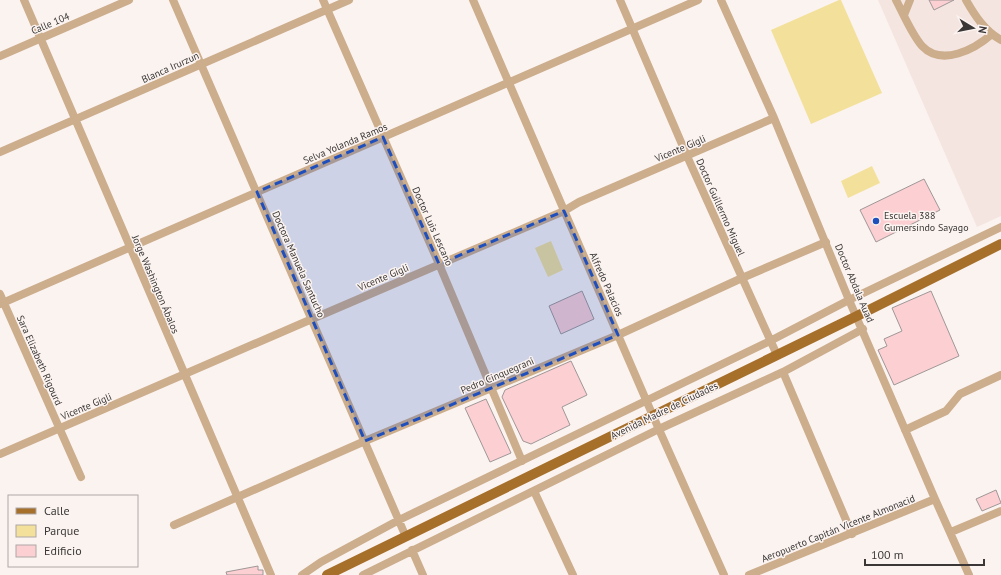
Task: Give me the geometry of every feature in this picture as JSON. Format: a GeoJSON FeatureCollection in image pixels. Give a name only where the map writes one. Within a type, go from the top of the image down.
{"type":"FeatureCollection","features":[{"type":"Feature","properties":{"kind":"main road","name":"Avenida Madre de Ciudades"},"geometry":{"type":"LineString","coordinates":[[327,575],[1001,244]]}},
{"type":"Feature","properties":{"kind":"street","name":"Jorge Washington Ábalos"},"geometry":{"type":"LineString","coordinates":[[24,0],[271,575]]}},
{"type":"Feature","properties":{"kind":"street","name":"Calle 104"},"geometry":{"type":"LineString","coordinates":[[0,56],[129,0]]}},
{"type":"Feature","properties":{"kind":"street","name":"Doctora Manuela Santucho"},"geometry":{"type":"LineString","coordinates":[[173,0],[406,537]]}},
{"type":"Feature","properties":{"kind":"street","name":"Doctor Luis Lescano"},"geometry":{"type":"LineString","coordinates":[[323,0],[439,264],[522,461]]}},
{"type":"Feature","properties":{"kind":"street","name":"Blanca Irurzun"},"geometry":{"type":"LineString","coordinates":[[0,152],[348,0]]}},
{"type":"Feature","properties":{"kind":"street","name":"Alfredo Palacios"},"geometry":{"type":"LineString","coordinates":[[473,0],[653,416],[724,575]]}},
{"type":"Feature","properties":{"kind":"street","name":"Doctor Guillermo Miguel"},"geometry":{"type":"LineString","coordinates":[[620,0],[687,156],[777,355]]}},
{"type":"Feature","properties":{"kind":"street","name":"Selva Yolanda Ramos"},"geometry":{"type":"LineString","coordinates":[[1,300],[130,247],[698,0]]}},
{"type":"Feature","properties":{"kind":"street","name":"Doctor Abdala Auad"},"geometry":{"type":"LineString","coordinates":[[721,0],[774,118],[905,430],[969,575]]}},
{"type":"Feature","properties":{"kind":"street"},"geometry":{"type":"LineString","coordinates":[[896,0],[909,27],[923,47],[937,55],[952,55],[978,45],[992,34]]}},
{"type":"Feature","properties":{"kind":"street"},"geometry":{"type":"LineString","coordinates":[[904,15],[910,0]]}},
{"type":"Feature","properties":{"kind":"street"},"geometry":{"type":"LineString","coordinates":[[966,0],[975,17],[992,34],[1001,40]]}},
{"type":"Feature","properties":{"kind":"street","name":"Vicente Gigli"},"geometry":{"type":"LineString","coordinates":[[0,454],[312,318],[564,211],[579,202],[774,118]]}},
{"type":"Feature","properties":{"kind":"street"},"geometry":{"type":"LineString","coordinates":[[302,575],[321,562],[399,520],[647,401],[1001,227]]}},
{"type":"Feature","properties":{"kind":"street","name":"Pedro Cinquegrani"},"geometry":{"type":"LineString","coordinates":[[174,525],[365,440],[618,335],[742,278],[826,242]]}},
{"type":"Feature","properties":{"kind":"street","name":"Sara Elizabeth Rigourd"},"geometry":{"type":"LineString","coordinates":[[1,300],[81,477]]}},
{"type":"Feature","properties":{"kind":"street"},"geometry":{"type":"LineString","coordinates":[[363,575],[660,429],[784,372],[863,329]]}},
{"type":"Feature","properties":{"kind":"street"},"geometry":{"type":"LineString","coordinates":[[784,372],[852,534]]}},
{"type":"Feature","properties":{"kind":"street"},"geometry":{"type":"LineString","coordinates":[[905,430],[946,411],[960,394],[1001,374]]}},
{"type":"Feature","properties":{"kind":"street"},"geometry":{"type":"LineString","coordinates":[[534,490],[573,575]]}},
{"type":"Feature","properties":{"kind":"street","name":"Aeropuerto Capitán Vicente Almonacid"},"geometry":{"type":"LineString","coordinates":[[749,575],[935,499]]}},
{"type":"Feature","properties":{"kind":"street"},"geometry":{"type":"LineString","coordinates":[[950,532],[1001,511]]}},
{"type":"Feature","properties":{"kind":"street"},"geometry":{"type":"LineString","coordinates":[[412,550],[423,575]]}},
{"type":"Feature","properties":{"kind":"highlighted area"},"geometry":{"type":"Polygon","coordinates":[[[383,137],[439,264],[564,211],[618,335],[365,441],[257,192],[383,137]]]}},
{"type":"Feature","properties":{"kind":"shaded area"},"geometry":{"type":"Polygon","coordinates":[[[878,0],[1001,0],[1001,216],[977,227],[878,0]]]}},
{"type":"Feature","properties":{"kind":"green space"},"geometry":{"type":"Polygon","coordinates":[[[841,0],[882,93],[811,124],[771,30],[841,0]]]}},
{"type":"Feature","properties":{"kind":"green space"},"geometry":{"type":"Polygon","coordinates":[[[872,166],[880,183],[848,198],[841,181],[872,166]]]}},
{"type":"Feature","properties":{"kind":"green space"},"geometry":{"type":"Polygon","coordinates":[[[551,241],[563,270],[548,277],[535,248],[551,241]]]}},
{"type":"Feature","properties":{"kind":"building"},"geometry":{"type":"Polygon","coordinates":[[[929,0],[954,0],[934,10],[929,0]]]}},
{"type":"Feature","properties":{"kind":"building"},"geometry":{"type":"Polygon","coordinates":[[[924,179],[940,210],[876,242],[860,210],[924,179]]]}},
{"type":"Feature","properties":{"kind":"building"},"geometry":{"type":"Polygon","coordinates":[[[582,291],[594,319],[561,334],[549,306],[582,291]]]}},
{"type":"Feature","properties":{"kind":"building"},"geometry":{"type":"Polygon","coordinates":[[[931,291],[959,356],[894,385],[878,350],[887,346],[884,339],[902,331],[892,308],[931,291]]]}},
{"type":"Feature","properties":{"kind":"building"},"geometry":{"type":"Polygon","coordinates":[[[571,361],[587,395],[562,407],[570,425],[531,444],[523,441],[502,397],[505,390],[571,361]]]}},
{"type":"Feature","properties":{"kind":"building"},"geometry":{"type":"Polygon","coordinates":[[[486,399],[511,453],[490,462],[465,408],[486,399]]]}},
{"type":"Feature","properties":{"kind":"building"},"geometry":{"type":"Polygon","coordinates":[[[996,490],[1001,503],[982,511],[976,499],[996,490]]]}},
{"type":"Feature","properties":{"kind":"building"},"geometry":{"type":"Polygon","coordinates":[[[258,566],[258,570],[263,570],[263,575],[227,575],[226,572],[258,566]]]}},
{"type":"Feature","properties":{"kind":"place","name":"Escuela 388 Gumersindo Sayago"},"geometry":{"type":"Point","coordinates":[876,221]}}]}
